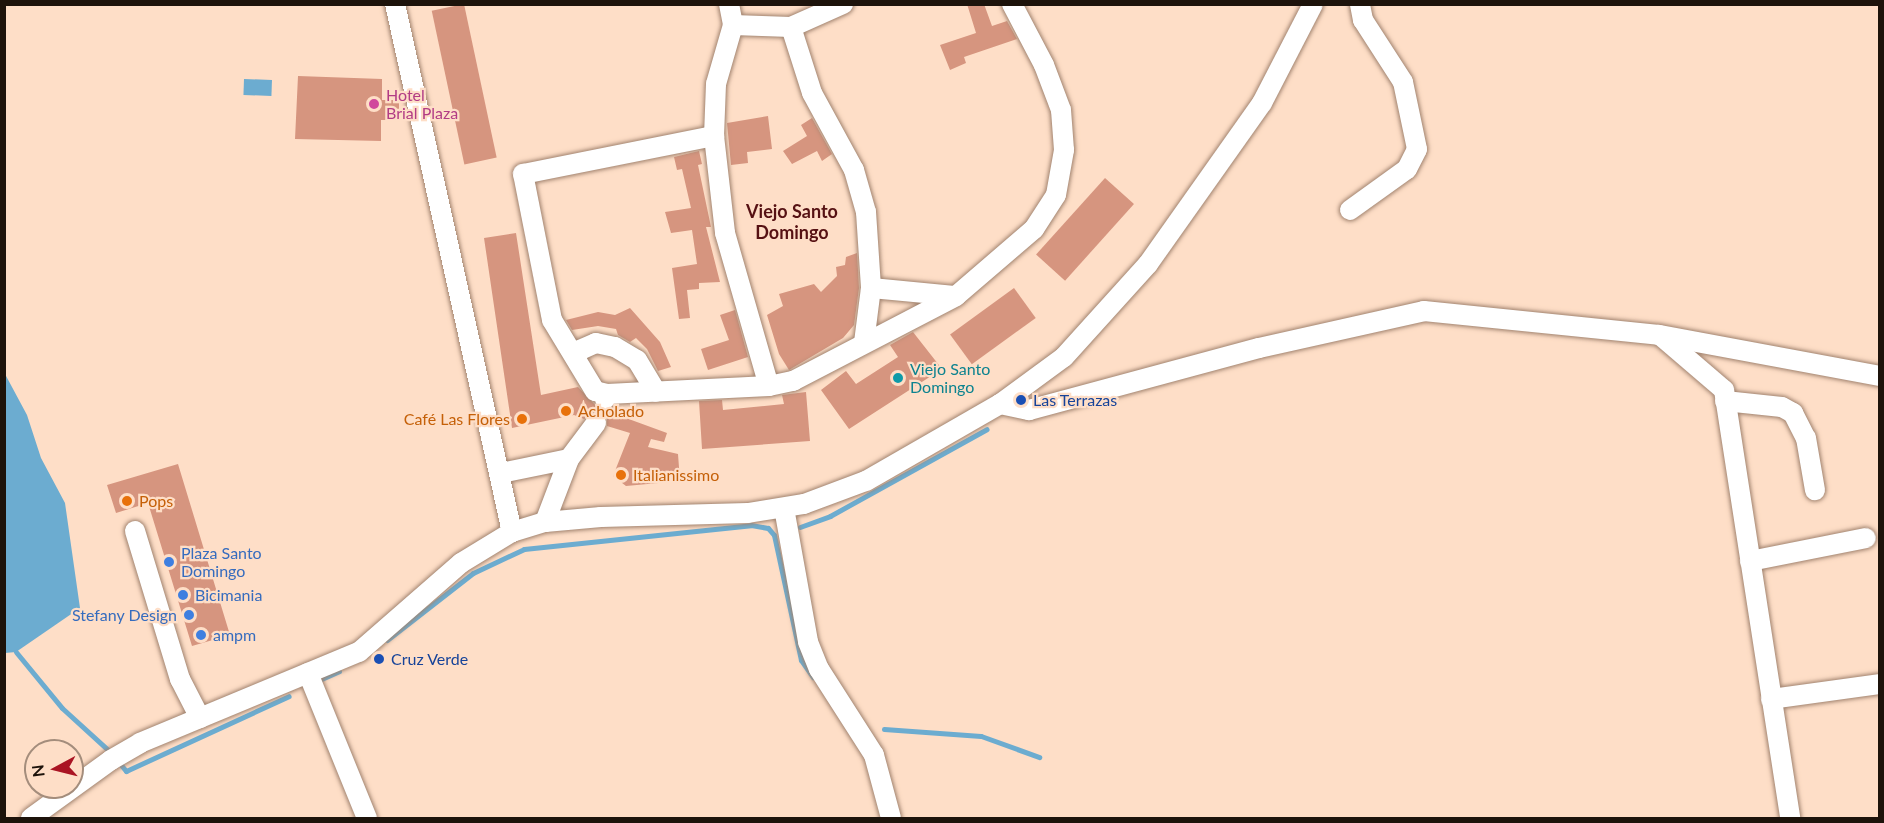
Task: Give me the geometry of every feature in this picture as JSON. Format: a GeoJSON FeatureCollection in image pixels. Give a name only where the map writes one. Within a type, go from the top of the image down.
{"type":"FeatureCollection","features":[{"type":"Feature","properties":{"kind":"street"},"geometry":{"type":"LineString","coordinates":[[396,4],[501,473],[512,532]]}},
{"type":"Feature","properties":{"kind":"street"},"geometry":{"type":"LineString","coordinates":[[729,4],[733,25],[716,84],[714,136],[725,233],[769,386]]}},
{"type":"Feature","properties":{"kind":"street"},"geometry":{"type":"LineString","coordinates":[[733,25],[791,27],[843,4]]}},
{"type":"Feature","properties":{"kind":"street"},"geometry":{"type":"LineString","coordinates":[[714,136],[524,174],[552,320],[595,391],[606,396],[769,386],[793,381],[956,296],[1034,229],[1056,195],[1064,150],[1062,110],[1044,65],[1012,4]]}},
{"type":"Feature","properties":{"kind":"street"},"geometry":{"type":"LineString","coordinates":[[31,819],[111,760],[200,718],[359,652],[461,563],[512,532],[545,522],[601,517],[748,513],[784,508],[866,481],[1000,404],[1064,357],[1148,264],[1262,103],[1313,4]]}},
{"type":"Feature","properties":{"kind":"street"},"geometry":{"type":"LineString","coordinates":[[1350,210],[1407,169],[1417,149],[1403,82],[1363,20],[1360,4]]}},
{"type":"Feature","properties":{"kind":"street"},"geometry":{"type":"LineString","coordinates":[[791,27],[812,93],[854,170],[866,212],[872,288],[864,342]]}},
{"type":"Feature","properties":{"kind":"street"},"geometry":{"type":"LineString","coordinates":[[872,288],[956,296]]}},
{"type":"Feature","properties":{"kind":"street"},"geometry":{"type":"LineString","coordinates":[[1000,404],[1029,410],[1259,348],[1424,311],[1659,335],[1880,376]]}},
{"type":"Feature","properties":{"kind":"street"},"geometry":{"type":"LineString","coordinates":[[1659,335],[1717,382],[1725,401],[1790,819]]}},
{"type":"Feature","properties":{"kind":"street"},"geometry":{"type":"LineString","coordinates":[[576,357],[580,350],[596,343],[615,346],[638,360],[656,393]]}},
{"type":"Feature","properties":{"kind":"street"},"geometry":{"type":"LineString","coordinates":[[1725,401],[1782,407],[1793,413],[1806,438],[1815,490]]}},
{"type":"Feature","properties":{"kind":"street"},"geometry":{"type":"LineString","coordinates":[[545,522],[569,459],[596,423]]}},
{"type":"Feature","properties":{"kind":"street"},"geometry":{"type":"LineString","coordinates":[[501,473],[569,459]]}},
{"type":"Feature","properties":{"kind":"street"},"geometry":{"type":"LineString","coordinates":[[784,508],[808,642],[819,669],[874,755],[891,819]]}},
{"type":"Feature","properties":{"kind":"street"},"geometry":{"type":"LineString","coordinates":[[135,531],[180,679],[200,718]]}},
{"type":"Feature","properties":{"kind":"street"},"geometry":{"type":"LineString","coordinates":[[1750,561],[1866,538]]}},
{"type":"Feature","properties":{"kind":"street"},"geometry":{"type":"LineString","coordinates":[[308,673],[367,819]]}},
{"type":"Feature","properties":{"kind":"street"},"geometry":{"type":"LineString","coordinates":[[1772,699],[1880,684]]}},
{"type":"Feature","properties":{"kind":"water"},"geometry":{"type":"Polygon","coordinates":[[[244,79],[272,80],[271,96],[243,95],[244,79]]]}},
{"type":"Feature","properties":{"kind":"water"},"geometry":{"type":"Polygon","coordinates":[[[5,374],[27,415],[41,458],[65,503],[80,608],[16,652],[5,653],[5,374]]]}},
{"type":"Feature","properties":{"kind":"building"},"geometry":{"type":"Polygon","coordinates":[[[464,4],[497,158],[464,164],[432,11],[464,4]]]}},
{"type":"Feature","properties":{"kind":"building"},"geometry":{"type":"Polygon","coordinates":[[[967,4],[984,4],[992,26],[1007,21],[1017,39],[964,57],[966,63],[950,70],[940,45],[976,33],[967,4]]]}},
{"type":"Feature","properties":{"kind":"building"},"geometry":{"type":"Polygon","coordinates":[[[298,76],[382,79],[382,100],[399,100],[399,120],[381,120],[381,141],[295,139],[298,76]]]}},
{"type":"Feature","properties":{"kind":"building","name":"Viejo Santo Domingo"},"geometry":{"type":"Polygon","coordinates":[[[768,116],[772,149],[747,152],[748,163],[731,165],[727,123],[768,116]]]}},
{"type":"Feature","properties":{"kind":"building","name":"Viejo Santo Domingo"},"geometry":{"type":"Polygon","coordinates":[[[812,118],[832,154],[822,161],[817,151],[792,164],[783,151],[807,136],[801,125],[812,118]]]}},
{"type":"Feature","properties":{"kind":"building"},"geometry":{"type":"Polygon","coordinates":[[[699,151],[702,164],[698,165],[711,227],[706,227],[720,282],[699,283],[699,289],[687,290],[690,318],[679,319],[672,268],[697,264],[692,230],[671,233],[665,212],[691,208],[682,169],[677,170],[674,157],[699,151]]]}},
{"type":"Feature","properties":{"kind":"building"},"geometry":{"type":"Polygon","coordinates":[[[1105,178],[1134,204],[1065,281],[1036,255],[1105,178]]]}},
{"type":"Feature","properties":{"kind":"building"},"geometry":{"type":"Polygon","coordinates":[[[516,233],[541,395],[578,387],[600,410],[618,405],[615,414],[667,433],[664,442],[651,439],[648,447],[678,454],[680,481],[626,486],[613,476],[630,433],[607,426],[607,418],[598,411],[584,419],[574,415],[512,428],[484,238],[516,233]]]}},
{"type":"Feature","properties":{"kind":"building"},"geometry":{"type":"Polygon","coordinates":[[[857,253],[859,288],[854,325],[843,338],[789,370],[779,354],[767,315],[783,306],[779,294],[814,284],[821,292],[837,276],[836,267],[845,265],[846,257],[857,253]]]}},
{"type":"Feature","properties":{"kind":"building"},"geometry":{"type":"Polygon","coordinates":[[[1014,288],[1036,318],[972,364],[950,334],[1014,288]]]}},
{"type":"Feature","properties":{"kind":"building"},"geometry":{"type":"Polygon","coordinates":[[[630,308],[660,342],[671,367],[658,371],[647,349],[636,338],[630,342],[618,335],[616,329],[598,326],[572,330],[566,320],[598,312],[615,315],[630,308]]]}},
{"type":"Feature","properties":{"kind":"building"},"geometry":{"type":"Polygon","coordinates":[[[735,310],[748,357],[708,370],[701,349],[729,340],[720,315],[735,310]]]}},
{"type":"Feature","properties":{"kind":"building","name":"Viejo Santo Domingo"},"geometry":{"type":"Polygon","coordinates":[[[913,332],[942,369],[849,429],[821,390],[846,371],[856,384],[898,357],[890,345],[913,332]]]}},
{"type":"Feature","properties":{"kind":"building"},"geometry":{"type":"Polygon","coordinates":[[[806,392],[810,441],[702,449],[699,401],[722,400],[723,410],[784,404],[782,395],[806,392]]]}},
{"type":"Feature","properties":{"kind":"building"},"geometry":{"type":"Polygon","coordinates":[[[178,464],[230,635],[192,646],[148,503],[116,513],[107,485],[178,464]]]}},
{"type":"Feature","properties":{"kind":"waterway"},"geometry":{"type":"LineString","coordinates":[[800,527],[830,516],[987,429]]}},
{"type":"Feature","properties":{"kind":"waterway"},"geometry":{"type":"LineString","coordinates":[[387,640],[473,573],[524,549],[751,525],[768,528],[774,535],[801,660],[813,677]]}},
{"type":"Feature","properties":{"kind":"waterway"},"geometry":{"type":"LineString","coordinates":[[16,652],[62,708],[107,749]]}},
{"type":"Feature","properties":{"kind":"waterway"},"geometry":{"type":"LineString","coordinates":[[317,681],[339,671]]}},
{"type":"Feature","properties":{"kind":"waterway"},"geometry":{"type":"LineString","coordinates":[[121,765],[126,771],[289,696]]}},
{"type":"Feature","properties":{"kind":"waterway"},"geometry":{"type":"LineString","coordinates":[[884,729],[981,736],[1039,757]]}},
{"type":"Feature","properties":{"kind":"place","name":"Hotel Brial Plaza"},"geometry":{"type":"Point","coordinates":[374,104]}},
{"type":"Feature","properties":{"kind":"place","name":"Viejo Santo Domingo"},"geometry":{"type":"Point","coordinates":[898,378]}},
{"type":"Feature","properties":{"kind":"place","name":"Las Terrazas"},"geometry":{"type":"Point","coordinates":[1021,400]}},
{"type":"Feature","properties":{"kind":"place","name":"Acholado"},"geometry":{"type":"Point","coordinates":[566,411]}},
{"type":"Feature","properties":{"kind":"place","name":"Café Las Flores"},"geometry":{"type":"Point","coordinates":[522,419]}},
{"type":"Feature","properties":{"kind":"place","name":"Italianissimo"},"geometry":{"type":"Point","coordinates":[621,475]}},
{"type":"Feature","properties":{"kind":"place","name":"Pops"},"geometry":{"type":"Point","coordinates":[127,501]}},
{"type":"Feature","properties":{"kind":"place","name":"Plaza Santo Domingo"},"geometry":{"type":"Point","coordinates":[169,562]}},
{"type":"Feature","properties":{"kind":"place","name":"Bicimania"},"geometry":{"type":"Point","coordinates":[183,595]}},
{"type":"Feature","properties":{"kind":"place","name":"Stefany Design"},"geometry":{"type":"Point","coordinates":[189,615]}},
{"type":"Feature","properties":{"kind":"place","name":"ampm"},"geometry":{"type":"Point","coordinates":[201,635]}},
{"type":"Feature","properties":{"kind":"place","name":"Cruz Verde"},"geometry":{"type":"Point","coordinates":[379,659]}},
{"type":"Feature","properties":{"kind":"district","name":"Viejo Santo Domingo"},"geometry":{"type":"Point","coordinates":[792,222]}}]}
